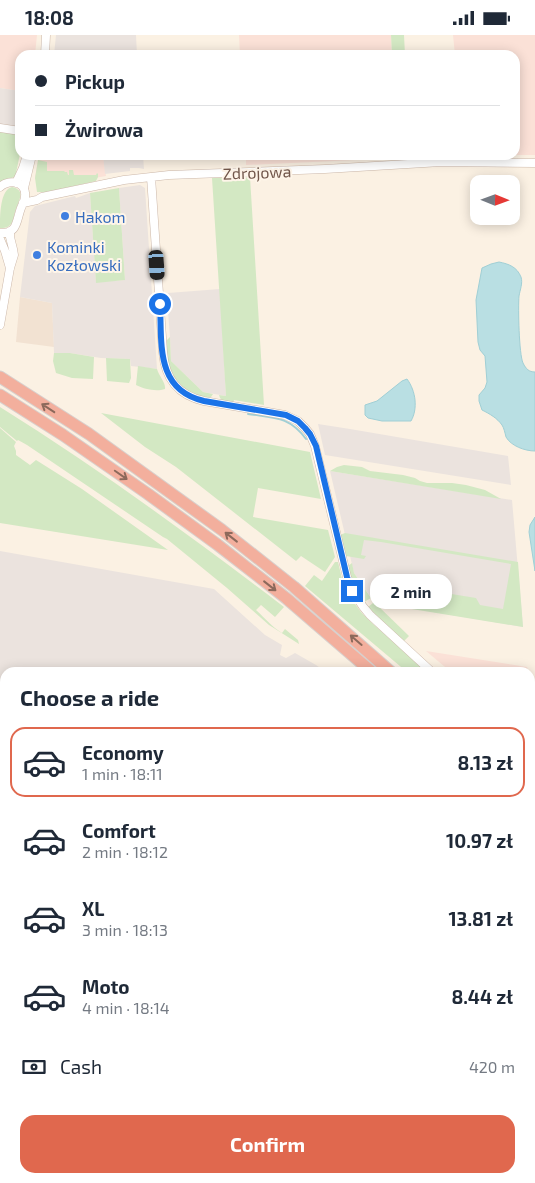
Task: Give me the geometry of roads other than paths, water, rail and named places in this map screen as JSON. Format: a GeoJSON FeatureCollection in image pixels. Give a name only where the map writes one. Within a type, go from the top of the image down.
{"type":"FeatureCollection","features":[{"type":"Feature","properties":{"kind":"highway"},"geometry":{"type":"LineString","coordinates":[[0,377],[89,434],[222,530],[294,587],[385,667]]}},
{"type":"Feature","properties":{"kind":"highway"},"geometry":{"type":"LineString","coordinates":[[0,395],[63,435],[218,545],[286,598],[366,667]]}},
{"type":"Feature","properties":{"kind":"street"},"geometry":{"type":"LineString","coordinates":[[44,50],[46,35]]}},
{"type":"Feature","properties":{"kind":"street"},"geometry":{"type":"LineString","coordinates":[[0,128],[15,130]]}},
{"type":"Feature","properties":{"kind":"street"},"geometry":{"type":"LineString","coordinates":[[16,183],[25,160]]}},
{"type":"Feature","properties":{"kind":"street"},"geometry":{"type":"LineString","coordinates":[[0,233],[10,231],[15,227],[24,203],[24,190],[31,160]]}},
{"type":"Feature","properties":{"kind":"street","name":"Zdrojowa"},"geometry":{"type":"LineString","coordinates":[[24,203],[42,197],[103,184],[169,175],[316,170],[441,161],[535,163]]}},
{"type":"Feature","properties":{"kind":"street"},"geometry":{"type":"LineString","coordinates":[[151,177],[166,370],[175,385],[198,400],[282,414],[298,421],[305,428],[316,446],[352,591],[370,615],[426,667]]}},
{"type":"Feature","properties":{"kind":"street"},"geometry":{"type":"LineString","coordinates":[[0,187],[6,182],[16,183],[24,190],[42,197]]}},
{"type":"Feature","properties":{"kind":"street"},"geometry":{"type":"LineString","coordinates":[[0,325],[14,252],[10,231]]}},
{"type":"Feature","properties":{"kind":"street"},"geometry":{"type":"LineString","coordinates":[[0,239],[10,268]]}},
{"type":"Feature","properties":{"kind":"water"},"geometry":{"type":"Polygon","coordinates":[[[499,262],[515,268],[522,279],[519,296],[520,341],[523,363],[528,370],[535,372],[535,451],[523,449],[511,443],[506,437],[502,425],[493,416],[482,410],[479,401],[479,395],[487,382],[485,356],[480,350],[478,342],[476,300],[482,268],[499,262]]]}},
{"type":"Feature","properties":{"kind":"water"},"geometry":{"type":"Polygon","coordinates":[[[407,379],[415,400],[415,411],[411,421],[382,421],[368,418],[365,415],[365,405],[377,401],[407,379]]]}},
{"type":"Feature","properties":{"kind":"water"},"geometry":{"type":"Polygon","coordinates":[[[535,517],[535,571],[529,532],[530,525],[535,517]]]}},
{"type":"Feature","properties":{"kind":"waterway"},"geometry":{"type":"LineString","coordinates":[[248,414],[280,419],[287,422],[300,431],[306,439]]}},
{"type":"Feature","properties":{"kind":"place","name":"Hakom"},"geometry":{"type":"Point","coordinates":[65,216]}},
{"type":"Feature","properties":{"kind":"place","name":"Kominki Kozłowski"},"geometry":{"type":"Point","coordinates":[37,255]}}]}
